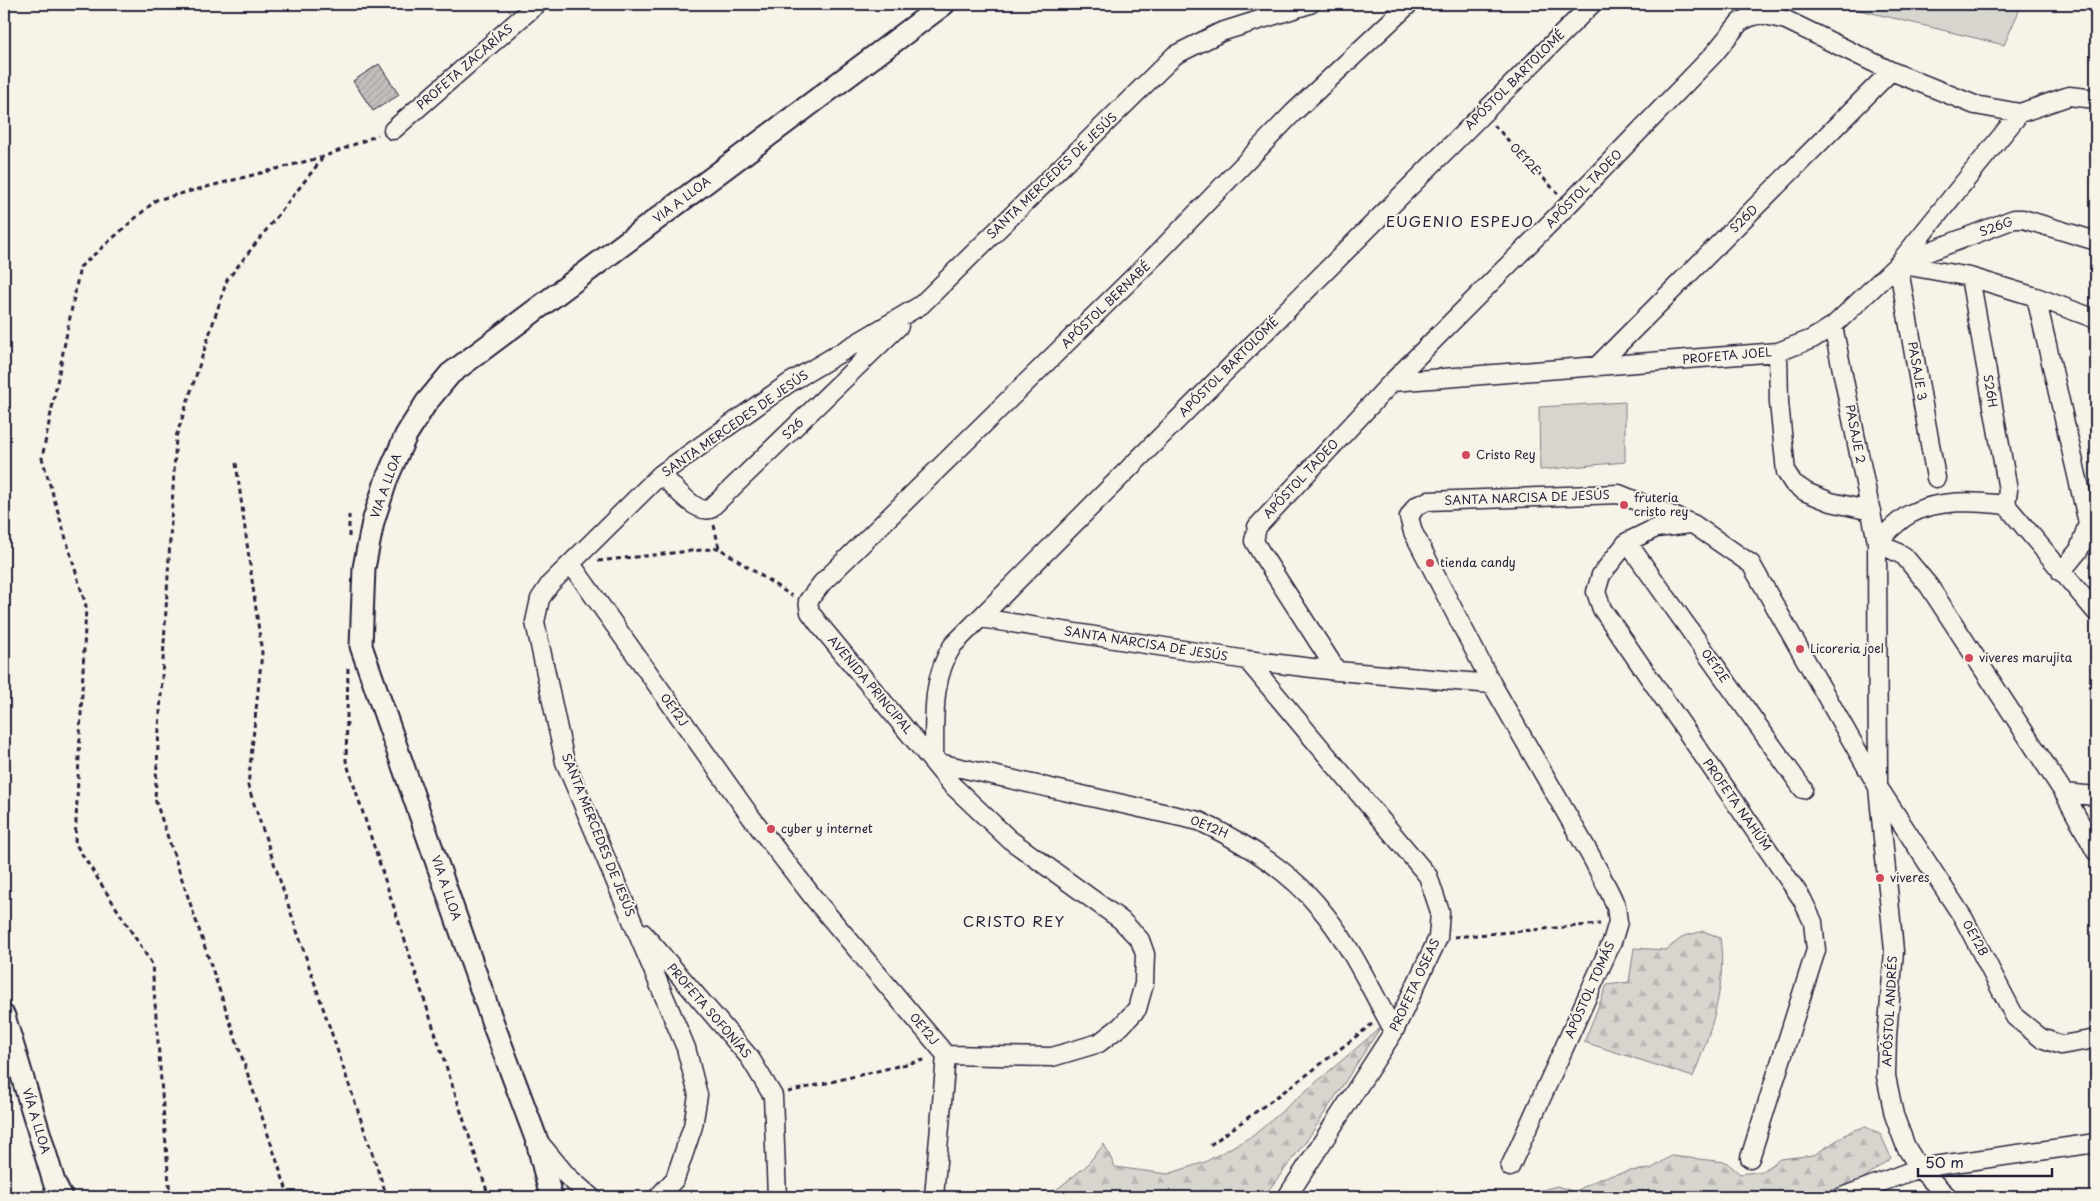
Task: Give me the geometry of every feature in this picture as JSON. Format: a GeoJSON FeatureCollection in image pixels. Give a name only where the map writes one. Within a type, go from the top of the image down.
{"type":"FeatureCollection","features":[{"type":"Feature","properties":{"kind":"street","name":"PROFETA ZACARÍAS"},"geometry":{"type":"LineString","coordinates":[[393,130],[537,4]]}},
{"type":"Feature","properties":{"kind":"street","name":"VIA A LLOA"},"geometry":{"type":"LineString","coordinates":[[551,1197],[538,1140],[494,1026],[361,646],[364,568],[373,522],[386,478],[406,436],[426,403],[450,374],[944,4]]}},
{"type":"Feature","properties":{"kind":"street","name":"SANTA MERCEDES DE JESÚS"},"geometry":{"type":"LineString","coordinates":[[658,1197],[675,1179],[685,1154],[693,1126],[698,1095],[686,1048],[565,762],[535,622],[540,599],[550,584],[661,474],[789,384],[921,305],[1175,55],[1221,32],[1310,4]]}},
{"type":"Feature","properties":{"kind":"street","name":"APÓSTOL BERNABÉ"},"geometry":{"type":"LineString","coordinates":[[808,607],[810,596],[822,583],[1158,253],[1293,113],[1409,4]]}},
{"type":"Feature","properties":{"kind":"street","name":"APÓSTOL BARTOLOMÉ"},"geometry":{"type":"LineString","coordinates":[[934,762],[938,674],[943,660],[953,645],[1482,112],[1592,4]]}},
{"type":"Feature","properties":{"kind":"street","name":"APÓSTOL TADEO"},"geometry":{"type":"LineString","coordinates":[[1337,671],[1254,541],[1257,527],[1392,382],[1568,205],[1713,55],[1740,22],[1761,14],[1786,20],[1891,71],[1976,105],[2020,113],[2069,96],[2096,98]]}},
{"type":"Feature","properties":{"kind":"street","name":"S26D"},"geometry":{"type":"LineString","coordinates":[[1596,367],[1891,71]]}},
{"type":"Feature","properties":{"kind":"street","name":"PROFETA JOEL"},"geometry":{"type":"LineString","coordinates":[[1392,382],[1778,352],[1812,339],[1833,326],[1898,264],[2020,113]]}},
{"type":"Feature","properties":{"kind":"street","name":"S26G"},"geometry":{"type":"LineString","coordinates":[[1898,264],[2014,219],[2023,218],[2096,242]]}},
{"type":"Feature","properties":{"kind":"street"},"geometry":{"type":"LineString","coordinates":[[1898,264],[1970,277],[2036,297],[2096,319]]}},
{"type":"Feature","properties":{"kind":"street","name":"PASAJE 3"},"geometry":{"type":"LineString","coordinates":[[1898,264],[1936,478]]}},
{"type":"Feature","properties":{"kind":"street","name":"S26H"},"geometry":{"type":"LineString","coordinates":[[1970,277],[2008,490],[2006,504]]}},
{"type":"Feature","properties":{"kind":"street"},"geometry":{"type":"LineString","coordinates":[[2036,297],[2088,523],[2079,550],[2061,572]]}},
{"type":"Feature","properties":{"kind":"street","name":"S26"},"geometry":{"type":"LineString","coordinates":[[710,510],[921,305]]}},
{"type":"Feature","properties":{"kind":"street","name":"PASAJE 2"},"geometry":{"type":"LineString","coordinates":[[1833,326],[1877,542]]}},
{"type":"Feature","properties":{"kind":"street"},"geometry":{"type":"LineString","coordinates":[[1778,352],[1779,403],[1786,472],[1794,483],[1806,492],[1831,502],[1871,512]]}},
{"type":"Feature","properties":{"kind":"street"},"geometry":{"type":"LineString","coordinates":[[661,474],[695,507],[710,510]]}},
{"type":"Feature","properties":{"kind":"street","name":"SANTA NARCISA DE JESÚS"},"geometry":{"type":"LineString","coordinates":[[1492,684],[1413,532],[1409,517],[1416,506],[1428,501],[1619,494],[1693,524],[1750,564],[1878,787]]}},
{"type":"Feature","properties":{"kind":"street"},"geometry":{"type":"LineString","coordinates":[[1878,787],[1877,542],[1908,514],[1923,508],[1975,501],[2006,504],[2096,612]]}},
{"type":"Feature","properties":{"kind":"street","name":"PROFETA NAHÚM"},"geometry":{"type":"LineString","coordinates":[[1693,524],[1656,528],[1627,542],[1601,575],[1596,592],[1602,609],[1802,900],[1812,922],[1816,950],[1750,1158]]}},
{"type":"Feature","properties":{"kind":"street","name":"OE12E"},"geometry":{"type":"LineString","coordinates":[[1627,542],[1803,789]]}},
{"type":"Feature","properties":{"kind":"street"},"geometry":{"type":"LineString","coordinates":[[1877,542],[1904,556],[1917,570],[2064,793],[2096,852]]}},
{"type":"Feature","properties":{"kind":"street","name":"OE12J"},"geometry":{"type":"LineString","coordinates":[[571,564],[751,817],[816,901],[946,1055],[1052,1057],[1099,1042],[1121,1026],[1137,1009],[1144,984],[1145,954],[1140,940],[1121,920],[1009,839],[951,784],[934,762]]}},
{"type":"Feature","properties":{"kind":"street","name":"AVENIDA PRINCIPAL"},"geometry":{"type":"LineString","coordinates":[[808,607],[818,623],[934,762]]}},
{"type":"Feature","properties":{"kind":"street","name":"SANTA NARCISA DE JESÚS"},"geometry":{"type":"LineString","coordinates":[[980,618],[1247,660],[1337,671],[1492,684]]}},
{"type":"Feature","properties":{"kind":"street","name":"PROFETA OSEAS"},"geometry":{"type":"LineString","coordinates":[[1247,660],[1428,876],[1440,912],[1438,938],[1394,1031],[1287,1197]]}},
{"type":"Feature","properties":{"kind":"street"},"geometry":{"type":"LineString","coordinates":[[1492,684],[1592,858],[1616,906],[1618,922]]}},
{"type":"Feature","properties":{"kind":"street","name":"OE12H"},"geometry":{"type":"LineString","coordinates":[[934,762],[1199,821],[1232,836],[1275,866],[1320,907],[1342,940],[1394,1031]]}},
{"type":"Feature","properties":{"kind":"street","name":"OE12B"},"geometry":{"type":"LineString","coordinates":[[1878,787],[1964,919],[2015,1017],[2041,1038],[2061,1045],[2096,1039]]}},
{"type":"Feature","properties":{"kind":"street","name":"APÓSTOL ANDRÉS"},"geometry":{"type":"LineString","coordinates":[[1878,787],[1894,951],[1887,1036],[1886,1076],[1894,1114],[1906,1147],[1919,1168],[1948,1197]]}},
{"type":"Feature","properties":{"kind":"street"},"geometry":{"type":"LineString","coordinates":[[2064,793],[2096,796]]}},
{"type":"Feature","properties":{"kind":"street","name":"PROFETA SOFONÍAS"},"geometry":{"type":"LineString","coordinates":[[633,922],[750,1058],[773,1096],[777,1197]]}},
{"type":"Feature","properties":{"kind":"street","name":"APÓSTOL TOMÁS"},"geometry":{"type":"LineString","coordinates":[[1510,1167],[1612,942],[1618,922]]}},
{"type":"Feature","properties":{"kind":"street","name":"VÍA A LLOA"},"geometry":{"type":"LineString","coordinates":[[4,1016],[54,1182],[61,1197]]}},
{"type":"Feature","properties":{"kind":"street"},"geometry":{"type":"LineString","coordinates":[[934,1197],[946,1055]]}},
{"type":"Feature","properties":{"kind":"street"},"geometry":{"type":"LineString","coordinates":[[538,1140],[567,1176],[591,1197]]}},
{"type":"Feature","properties":{"kind":"street"},"geometry":{"type":"LineString","coordinates":[[1842,1197],[1919,1168],[2096,1143]]}},
{"type":"Feature","properties":{"kind":"path","name":"OE12E"},"geometry":{"type":"LineString","coordinates":[[1482,112],[1568,205]]}},
{"type":"Feature","properties":{"kind":"path"},"geometry":{"type":"LineString","coordinates":[[170,1197],[152,964],[75,843],[86,606],[42,458],[80,267],[156,200],[322,157],[393,130]]}},
{"type":"Feature","properties":{"kind":"path"},"geometry":{"type":"LineString","coordinates":[[289,1197],[155,799],[176,437],[227,280],[322,157]]}},
{"type":"Feature","properties":{"kind":"path"},"geometry":{"type":"LineString","coordinates":[[236,463],[262,653],[248,786],[387,1197]]}},
{"type":"Feature","properties":{"kind":"path"},"geometry":{"type":"LineString","coordinates":[[710,510],[719,548]]}},
{"type":"Feature","properties":{"kind":"path"},"geometry":{"type":"LineString","coordinates":[[349,515],[349,544]]}},
{"type":"Feature","properties":{"kind":"path"},"geometry":{"type":"LineString","coordinates":[[571,564],[719,548],[808,607]]}},
{"type":"Feature","properties":{"kind":"path"},"geometry":{"type":"LineString","coordinates":[[348,663],[346,761],[489,1197]]}},
{"type":"Feature","properties":{"kind":"path"},"geometry":{"type":"LineString","coordinates":[[1438,938],[1618,922]]}},
{"type":"Feature","properties":{"kind":"path"},"geometry":{"type":"LineString","coordinates":[[1210,1145],[1308,1074],[1384,1014]]}},
{"type":"Feature","properties":{"kind":"path"},"geometry":{"type":"LineString","coordinates":[[773,1096],[946,1055]]}},
{"type":"Feature","properties":{"kind":"green space"},"geometry":{"type":"Polygon","coordinates":[[[1835,4],[2022,4],[2004,45],[1835,4]]]}},
{"type":"Feature","properties":{"kind":"green space"},"geometry":{"type":"Polygon","coordinates":[[[1625,402],[1625,462],[1540,470],[1539,407],[1625,402]]]}},
{"type":"Feature","properties":{"kind":"green space"},"geometry":{"type":"Polygon","coordinates":[[[1704,931],[1720,938],[1721,974],[1716,1009],[1693,1077],[1584,1042],[1607,985],[1629,982],[1634,948],[1666,950],[1684,936],[1704,931]]]}},
{"type":"Feature","properties":{"kind":"green space"},"geometry":{"type":"Polygon","coordinates":[[[1380,1028],[1307,1140],[1268,1191],[1267,1197],[1030,1197],[1056,1190],[1085,1167],[1104,1144],[1115,1167],[1168,1174],[1205,1162],[1254,1135],[1380,1028]]]}},
{"type":"Feature","properties":{"kind":"green space"},"geometry":{"type":"Polygon","coordinates":[[[1866,1127],[1881,1135],[1891,1158],[1858,1182],[1808,1197],[1516,1197],[1557,1186],[1574,1192],[1601,1178],[1629,1171],[1651,1169],[1671,1156],[1726,1162],[1740,1174],[1763,1171],[1780,1159],[1814,1155],[1853,1130],[1866,1127]]]}},
{"type":"Feature","properties":{"kind":"building"},"geometry":{"type":"Polygon","coordinates":[[[379,64],[399,95],[373,111],[353,81],[379,64]]]}},
{"type":"Feature","properties":{"kind":"place","name":"Cristo Rey"},"geometry":{"type":"Point","coordinates":[1466,455]}},
{"type":"Feature","properties":{"kind":"place","name":"fruteria cristo rey"},"geometry":{"type":"Point","coordinates":[1624,505]}},
{"type":"Feature","properties":{"kind":"place","name":"tienda candy"},"geometry":{"type":"Point","coordinates":[1430,563]}},
{"type":"Feature","properties":{"kind":"place","name":"Licoreria joel"},"geometry":{"type":"Point","coordinates":[1800,649]}},
{"type":"Feature","properties":{"kind":"place","name":"viveres marujita"},"geometry":{"type":"Point","coordinates":[1969,658]}},
{"type":"Feature","properties":{"kind":"place","name":"cyber y internet"},"geometry":{"type":"Point","coordinates":[771,829]}},
{"type":"Feature","properties":{"kind":"place","name":"viveres"},"geometry":{"type":"Point","coordinates":[1880,878]}},
{"type":"Feature","properties":{"kind":"district","name":"EUGENIO ESPEJO"},"geometry":{"type":"Point","coordinates":[1460,222]}},
{"type":"Feature","properties":{"kind":"district","name":"CRISTO REY"},"geometry":{"type":"Point","coordinates":[1014,922]}}]}
